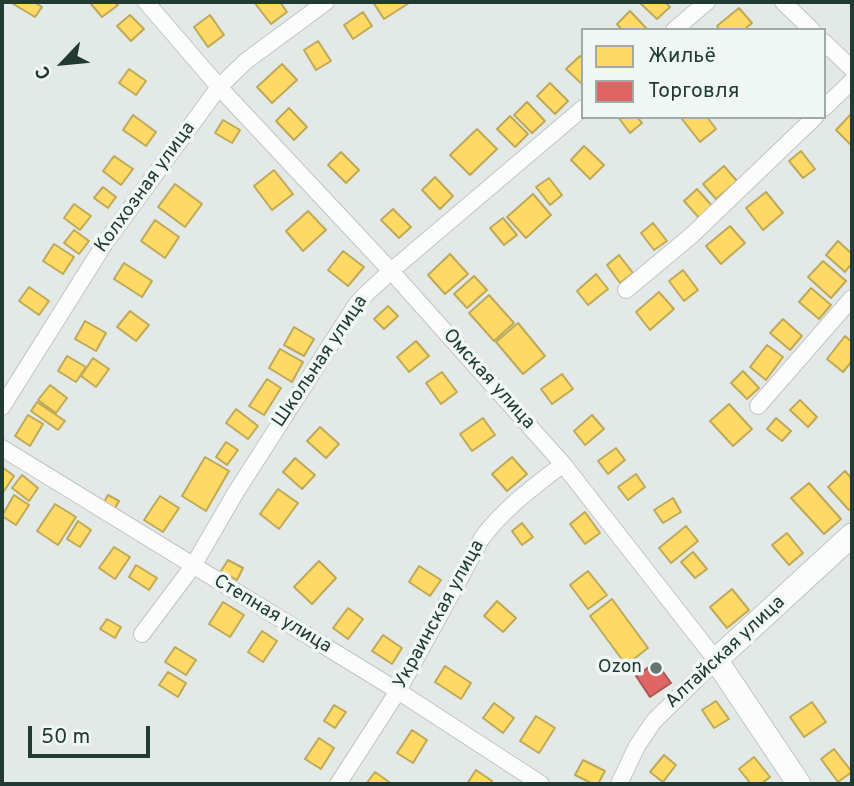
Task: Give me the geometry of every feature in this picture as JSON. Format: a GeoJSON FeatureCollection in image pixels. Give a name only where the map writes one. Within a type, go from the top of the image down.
{"type":"FeatureCollection","features":[{"type":"Feature","properties":{"kind":"street","name":"Омская улица"},"geometry":{"type":"LineString","coordinates":[[146,2],[219,87],[391,271],[564,464],[716,660],[799,784]]}},
{"type":"Feature","properties":{"kind":"street","name":"Колхозная улица"},"geometry":{"type":"LineString","coordinates":[[2,407],[105,243],[219,87],[246,61],[326,2]]}},
{"type":"Feature","properties":{"kind":"street"},"geometry":{"type":"LineString","coordinates":[[676,28],[706,2]]}},
{"type":"Feature","properties":{"kind":"street"},"geometry":{"type":"LineString","coordinates":[[783,2],[810,28]]}},
{"type":"Feature","properties":{"kind":"street"},"geometry":{"type":"LineString","coordinates":[[826,44],[852,69]]}},
{"type":"Feature","properties":{"kind":"street"},"geometry":{"type":"LineString","coordinates":[[826,106],[852,81]]}},
{"type":"Feature","properties":{"kind":"street","name":"Школьная улица"},"geometry":{"type":"LineString","coordinates":[[142,634],[193,566],[236,492],[345,321],[366,293],[581,110]]}},
{"type":"Feature","properties":{"kind":"street"},"geometry":{"type":"LineString","coordinates":[[626,290],[692,235],[813,119]]}},
{"type":"Feature","properties":{"kind":"street"},"geometry":{"type":"LineString","coordinates":[[758,406],[852,298]]}},
{"type":"Feature","properties":{"kind":"street","name":"Степная улица"},"geometry":{"type":"LineString","coordinates":[[2,448],[398,691],[541,784]]}},
{"type":"Feature","properties":{"kind":"street","name":"Украинская улица"},"geometry":{"type":"LineString","coordinates":[[338,784],[398,691],[482,538],[512,503],[564,464]]}},
{"type":"Feature","properties":{"kind":"street","name":"Алтайская улица"},"geometry":{"type":"LineString","coordinates":[[619,784],[654,721],[852,535]]}},
{"type":"Feature","properties":{"kind":"building: Жильё"},"geometry":{"type":"Polygon","coordinates":[[[10,2],[34,2],[42,7],[35,17],[10,2]]]}},
{"type":"Feature","properties":{"kind":"building: Жильё"},"geometry":{"type":"Polygon","coordinates":[[[115,2],[118,5],[102,17],[91,4],[115,2]]]}},
{"type":"Feature","properties":{"kind":"building: Жильё"},"geometry":{"type":"Polygon","coordinates":[[[254,2],[280,2],[287,12],[271,24],[254,2]]]}},
{"type":"Feature","properties":{"kind":"building: Жильё"},"geometry":{"type":"Polygon","coordinates":[[[373,2],[408,2],[409,3],[384,19],[373,2]]]}},
{"type":"Feature","properties":{"kind":"building: Жильё"},"geometry":{"type":"Polygon","coordinates":[[[639,2],[665,2],[670,7],[657,19],[639,2]]]}},
{"type":"Feature","properties":{"kind":"building: Жильё"},"geometry":{"type":"Polygon","coordinates":[[[739,8],[752,23],[746,28],[717,26],[739,8]]]}},
{"type":"Feature","properties":{"kind":"building: Жильё"},"geometry":{"type":"Polygon","coordinates":[[[630,11],[646,28],[620,28],[617,24],[630,11]]]}},
{"type":"Feature","properties":{"kind":"building: Жильё"},"geometry":{"type":"Polygon","coordinates":[[[363,12],[372,26],[353,39],[344,25],[363,12]]]}},
{"type":"Feature","properties":{"kind":"building: Жильё"},"geometry":{"type":"Polygon","coordinates":[[[130,15],[144,29],[131,41],[117,26],[130,15]]]}},
{"type":"Feature","properties":{"kind":"building: Жильё"},"geometry":{"type":"Polygon","coordinates":[[[210,15],[224,35],[208,47],[194,27],[210,15]]]}},
{"type":"Feature","properties":{"kind":"building: Жильё"},"geometry":{"type":"Polygon","coordinates":[[[318,41],[331,61],[316,70],[304,50],[318,41]]]}},
{"type":"Feature","properties":{"kind":"building: Жильё"},"geometry":{"type":"Polygon","coordinates":[[[580,56],[581,83],[566,69],[580,56]]]}},
{"type":"Feature","properties":{"kind":"building: Жильё"},"geometry":{"type":"Polygon","coordinates":[[[282,64],[297,80],[272,103],[257,87],[282,64]]]}},
{"type":"Feature","properties":{"kind":"building: Жильё"},"geometry":{"type":"Polygon","coordinates":[[[129,69],[146,81],[136,95],[119,83],[129,69]]]}},
{"type":"Feature","properties":{"kind":"building: Жильё"},"geometry":{"type":"Polygon","coordinates":[[[550,83],[568,101],[555,114],[537,96],[550,83]]]}},
{"type":"Feature","properties":{"kind":"building: Жильё"},"geometry":{"type":"Polygon","coordinates":[[[527,102],[545,121],[532,133],[514,115],[527,102]]]}},
{"type":"Feature","properties":{"kind":"building: Жильё"},"geometry":{"type":"Polygon","coordinates":[[[289,108],[307,127],[294,140],[276,121],[289,108]]]}},
{"type":"Feature","properties":{"kind":"building: Жильё"},"geometry":{"type":"Polygon","coordinates":[[[852,113],[852,146],[836,130],[852,113]]]}},
{"type":"Feature","properties":{"kind":"building: Жильё"},"geometry":{"type":"Polygon","coordinates":[[[133,115],[156,132],[146,146],[123,130],[133,115]]]}},
{"type":"Feature","properties":{"kind":"building: Жильё"},"geometry":{"type":"Polygon","coordinates":[[[510,116],[528,134],[515,147],[497,129],[510,116]]]}},
{"type":"Feature","properties":{"kind":"building: Жильё"},"geometry":{"type":"Polygon","coordinates":[[[620,119],[639,119],[642,123],[630,133],[620,119]]]}},
{"type":"Feature","properties":{"kind":"building: Жильё"},"geometry":{"type":"Polygon","coordinates":[[[682,119],[708,119],[716,129],[700,142],[682,119]]]}},
{"type":"Feature","properties":{"kind":"building: Жильё"},"geometry":{"type":"Polygon","coordinates":[[[223,120],[240,130],[232,143],[215,133],[223,120]]]}},
{"type":"Feature","properties":{"kind":"building: Жильё"},"geometry":{"type":"Polygon","coordinates":[[[477,129],[497,149],[470,175],[450,155],[477,129]]]}},
{"type":"Feature","properties":{"kind":"building: Жильё"},"geometry":{"type":"Polygon","coordinates":[[[584,146],[604,165],[590,179],[571,160],[584,146]]]}},
{"type":"Feature","properties":{"kind":"building: Жильё"},"geometry":{"type":"Polygon","coordinates":[[[801,151],[815,169],[803,178],[789,161],[801,151]]]}},
{"type":"Feature","properties":{"kind":"building: Жильё"},"geometry":{"type":"Polygon","coordinates":[[[341,152],[359,170],[346,183],[328,165],[341,152]]]}},
{"type":"Feature","properties":{"kind":"building: Жильё"},"geometry":{"type":"Polygon","coordinates":[[[114,156],[133,169],[121,185],[103,171],[114,156]]]}},
{"type":"Feature","properties":{"kind":"building: Жильё"},"geometry":{"type":"Polygon","coordinates":[[[724,166],[737,181],[716,199],[703,184],[724,166]]]}},
{"type":"Feature","properties":{"kind":"building: Жильё"},"geometry":{"type":"Polygon","coordinates":[[[274,170],[293,194],[272,210],[254,186],[274,170]]]}},
{"type":"Feature","properties":{"kind":"building: Жильё"},"geometry":{"type":"Polygon","coordinates":[[[435,177],[453,196],[440,209],[422,190],[435,177]]]}},
{"type":"Feature","properties":{"kind":"building: Жильё"},"geometry":{"type":"Polygon","coordinates":[[[549,178],[562,195],[550,205],[536,187],[549,178]]]}},
{"type":"Feature","properties":{"kind":"building: Жильё"},"geometry":{"type":"Polygon","coordinates":[[[175,184],[202,204],[185,227],[158,207],[175,184]]]}},
{"type":"Feature","properties":{"kind":"building: Жильё"},"geometry":{"type":"Polygon","coordinates":[[[103,187],[116,197],[108,208],[94,198],[103,187]]]}},
{"type":"Feature","properties":{"kind":"building: Жильё"},"geometry":{"type":"Polygon","coordinates":[[[697,189],[714,208],[701,220],[684,201],[697,189]]]}},
{"type":"Feature","properties":{"kind":"building: Жильё"},"geometry":{"type":"Polygon","coordinates":[[[766,192],[783,213],[763,230],[746,208],[766,192]]]}},
{"type":"Feature","properties":{"kind":"building: Жильё"},"geometry":{"type":"Polygon","coordinates":[[[533,194],[551,215],[526,238],[507,217],[533,194]]]}},
{"type":"Feature","properties":{"kind":"building: Жильё"},"geometry":{"type":"Polygon","coordinates":[[[74,204],[91,216],[80,230],[64,218],[74,204]]]}},
{"type":"Feature","properties":{"kind":"building: Жильё"},"geometry":{"type":"Polygon","coordinates":[[[393,209],[411,227],[399,238],[381,220],[393,209]]]}},
{"type":"Feature","properties":{"kind":"building: Жильё"},"geometry":{"type":"Polygon","coordinates":[[[308,211],[326,230],[303,251],[286,231],[308,211]]]}},
{"type":"Feature","properties":{"kind":"building: Жильё"},"geometry":{"type":"Polygon","coordinates":[[[503,218],[517,235],[504,245],[490,228],[503,218]]]}},
{"type":"Feature","properties":{"kind":"building: Жильё"},"geometry":{"type":"Polygon","coordinates":[[[155,220],[179,237],[165,258],[141,241],[155,220]]]}},
{"type":"Feature","properties":{"kind":"building: Жильё"},"geometry":{"type":"Polygon","coordinates":[[[653,223],[667,241],[654,250],[641,233],[653,223]]]}},
{"type":"Feature","properties":{"kind":"building: Жильё"},"geometry":{"type":"Polygon","coordinates":[[[730,226],[745,243],[721,264],[706,246],[730,226]]]}},
{"type":"Feature","properties":{"kind":"building: Жильё"},"geometry":{"type":"Polygon","coordinates":[[[74,230],[89,241],[79,254],[64,243],[74,230]]]}},
{"type":"Feature","properties":{"kind":"building: Жильё"},"geometry":{"type":"Polygon","coordinates":[[[838,241],[852,254],[852,263],[845,272],[826,255],[838,241]]]}},
{"type":"Feature","properties":{"kind":"building: Жильё"},"geometry":{"type":"Polygon","coordinates":[[[54,244],[74,257],[63,274],[43,261],[54,244]]]}},
{"type":"Feature","properties":{"kind":"building: Жильё"},"geometry":{"type":"Polygon","coordinates":[[[343,251],[364,267],[348,286],[328,270],[343,251]]]}},
{"type":"Feature","properties":{"kind":"building: Жильё"},"geometry":{"type":"Polygon","coordinates":[[[450,254],[468,274],[445,294],[428,275],[450,254]]]}},
{"type":"Feature","properties":{"kind":"building: Жильё"},"geometry":{"type":"Polygon","coordinates":[[[619,255],[633,273],[620,283],[607,265],[619,255]]]}},
{"type":"Feature","properties":{"kind":"building: Жильё"},"geometry":{"type":"Polygon","coordinates":[[[823,261],[846,281],[831,298],[808,277],[823,261]]]}},
{"type":"Feature","properties":{"kind":"building: Жильё"},"geometry":{"type":"Polygon","coordinates":[[[124,263],[152,281],[142,297],[114,279],[124,263]]]}},
{"type":"Feature","properties":{"kind":"building: Жильё"},"geometry":{"type":"Polygon","coordinates":[[[683,270],[698,290],[684,301],[669,281],[683,270]]]}},
{"type":"Feature","properties":{"kind":"building: Жильё"},"geometry":{"type":"Polygon","coordinates":[[[596,274],[608,289],[588,305],[577,291],[596,274]]]}},
{"type":"Feature","properties":{"kind":"building: Жильё"},"geometry":{"type":"Polygon","coordinates":[[[474,276],[487,290],[467,308],[454,294],[474,276]]]}},
{"type":"Feature","properties":{"kind":"building: Жильё"},"geometry":{"type":"Polygon","coordinates":[[[29,287],[49,301],[39,315],[19,301],[29,287]]]}},
{"type":"Feature","properties":{"kind":"building: Жильё"},"geometry":{"type":"Polygon","coordinates":[[[811,288],[831,305],[819,319],[799,302],[811,288]]]}},
{"type":"Feature","properties":{"kind":"building: Жильё"},"geometry":{"type":"Polygon","coordinates":[[[659,292],[674,309],[650,330],[636,312],[659,292]]]}},
{"type":"Feature","properties":{"kind":"building: Жильё"},"geometry":{"type":"Polygon","coordinates":[[[489,295],[514,323],[494,341],[469,313],[489,295]]]}},
{"type":"Feature","properties":{"kind":"building: Жильё"},"geometry":{"type":"Polygon","coordinates":[[[388,306],[398,316],[384,329],[374,319],[388,306]]]}},
{"type":"Feature","properties":{"kind":"building: Жильё"},"geometry":{"type":"Polygon","coordinates":[[[130,311],[149,325],[136,341],[117,327],[130,311]]]}},
{"type":"Feature","properties":{"kind":"building: Жильё"},"geometry":{"type":"Polygon","coordinates":[[[783,319],[802,336],[790,350],[770,333],[783,319]]]}},
{"type":"Feature","properties":{"kind":"building: Жильё"},"geometry":{"type":"Polygon","coordinates":[[[85,321],[106,333],[96,351],[75,339],[85,321]]]}},
{"type":"Feature","properties":{"kind":"building: Жильё"},"geometry":{"type":"Polygon","coordinates":[[[518,323],[545,356],[523,374],[496,342],[518,323]]]}},
{"type":"Feature","properties":{"kind":"building: Жильё"},"geometry":{"type":"Polygon","coordinates":[[[294,327],[314,339],[304,356],[284,345],[294,327]]]}},
{"type":"Feature","properties":{"kind":"building: Жильё"},"geometry":{"type":"Polygon","coordinates":[[[845,336],[852,342],[852,361],[843,372],[827,359],[845,336]]]}},
{"type":"Feature","properties":{"kind":"building: Жильё"},"geometry":{"type":"Polygon","coordinates":[[[416,341],[429,356],[409,372],[397,357],[416,341]]]}},
{"type":"Feature","properties":{"kind":"building: Жильё"},"geometry":{"type":"Polygon","coordinates":[[[767,345],[783,357],[766,380],[750,367],[767,345]]]}},
{"type":"Feature","properties":{"kind":"building: Жильё"},"geometry":{"type":"Polygon","coordinates":[[[280,349],[303,362],[292,382],[269,368],[280,349]]]}},
{"type":"Feature","properties":{"kind":"building: Жильё"},"geometry":{"type":"Polygon","coordinates":[[[67,356],[86,367],[76,382],[58,371],[67,356]]]}},
{"type":"Feature","properties":{"kind":"building: Жильё"},"geometry":{"type":"Polygon","coordinates":[[[93,358],[109,369],[96,387],[81,376],[93,358]]]}},
{"type":"Feature","properties":{"kind":"building: Жильё"},"geometry":{"type":"Polygon","coordinates":[[[743,371],[759,388],[747,399],[731,383],[743,371]]]}},
{"type":"Feature","properties":{"kind":"building: Жильё"},"geometry":{"type":"Polygon","coordinates":[[[442,372],[457,392],[441,404],[426,383],[442,372]]]}},
{"type":"Feature","properties":{"kind":"building: Жильё"},"geometry":{"type":"Polygon","coordinates":[[[562,374],[573,389],[552,404],[541,389],[562,374]]]}},
{"type":"Feature","properties":{"kind":"building: Жильё"},"geometry":{"type":"Polygon","coordinates":[[[267,379],[281,388],[264,415],[249,406],[267,379]]]}},
{"type":"Feature","properties":{"kind":"building: Жильё"},"geometry":{"type":"Polygon","coordinates":[[[50,385],[67,398],[56,413],[38,400],[50,385]]]}},
{"type":"Feature","properties":{"kind":"building: Жильё"},"geometry":{"type":"Polygon","coordinates":[[[800,400],[817,417],[808,427],[790,410],[800,400]]]}},
{"type":"Feature","properties":{"kind":"building: Жильё"},"geometry":{"type":"Polygon","coordinates":[[[37,402],[65,421],[58,430],[31,411],[37,402]]]}},
{"type":"Feature","properties":{"kind":"building: Жильё"},"geometry":{"type":"Polygon","coordinates":[[[729,404],[752,429],[733,446],[710,421],[729,404]]]}},
{"type":"Feature","properties":{"kind":"building: Жильё"},"geometry":{"type":"Polygon","coordinates":[[[236,409],[258,426],[248,439],[226,423],[236,409]]]}},
{"type":"Feature","properties":{"kind":"building: Жильё"},"geometry":{"type":"Polygon","coordinates":[[[28,415],[43,424],[30,446],[15,436],[28,415]]]}},
{"type":"Feature","properties":{"kind":"building: Жильё"},"geometry":{"type":"Polygon","coordinates":[[[592,415],[604,429],[585,445],[574,431],[592,415]]]}},
{"type":"Feature","properties":{"kind":"building: Жильё"},"geometry":{"type":"Polygon","coordinates":[[[483,418],[495,435],[472,451],[460,434],[483,418]]]}},
{"type":"Feature","properties":{"kind":"building: Жильё"},"geometry":{"type":"Polygon","coordinates":[[[776,418],[791,431],[782,441],[767,429],[776,418]]]}},
{"type":"Feature","properties":{"kind":"building: Жильё"},"geometry":{"type":"Polygon","coordinates":[[[320,427],[339,444],[326,458],[307,441],[320,427]]]}},
{"type":"Feature","properties":{"kind":"building: Жильё"},"geometry":{"type":"Polygon","coordinates":[[[226,442],[238,450],[227,465],[216,457],[226,442]]]}},
{"type":"Feature","properties":{"kind":"building: Жильё"},"geometry":{"type":"Polygon","coordinates":[[[616,448],[625,460],[608,474],[598,461],[616,448]]]}},
{"type":"Feature","properties":{"kind":"building: Жильё"},"geometry":{"type":"Polygon","coordinates":[[[205,457],[229,471],[206,511],[182,496],[205,457]]]}},
{"type":"Feature","properties":{"kind":"building: Жильё"},"geometry":{"type":"Polygon","coordinates":[[[512,457],[527,474],[507,491],[492,474],[512,457]]]}},
{"type":"Feature","properties":{"kind":"building: Жильё"},"geometry":{"type":"Polygon","coordinates":[[[295,458],[315,475],[302,489],[283,472],[295,458]]]}},
{"type":"Feature","properties":{"kind":"building: Жильё"},"geometry":{"type":"Polygon","coordinates":[[[2,467],[14,476],[2,494],[2,467]]]}},
{"type":"Feature","properties":{"kind":"building: Жильё"},"geometry":{"type":"Polygon","coordinates":[[[845,471],[852,479],[852,508],[849,510],[828,487],[845,471]]]}},
{"type":"Feature","properties":{"kind":"building: Жильё"},"geometry":{"type":"Polygon","coordinates":[[[636,474],[645,487],[628,500],[618,487],[636,474]]]}},
{"type":"Feature","properties":{"kind":"building: Жильё"},"geometry":{"type":"Polygon","coordinates":[[[22,475],[38,488],[29,501],[12,488],[22,475]]]}},
{"type":"Feature","properties":{"kind":"building: Жильё"},"geometry":{"type":"Polygon","coordinates":[[[809,483],[841,519],[824,534],[791,498],[809,483]]]}},
{"type":"Feature","properties":{"kind":"building: Жильё"},"geometry":{"type":"Polygon","coordinates":[[[278,489],[298,503],[279,529],[260,514],[278,489]]]}},
{"type":"Feature","properties":{"kind":"building: Жильё"},"geometry":{"type":"Polygon","coordinates":[[[14,495],[29,505],[16,525],[2,516],[14,495]]]}},
{"type":"Feature","properties":{"kind":"building: Жильё"},"geometry":{"type":"Polygon","coordinates":[[[108,495],[119,501],[114,510],[103,504],[108,495]]]}},
{"type":"Feature","properties":{"kind":"building: Жильё"},"geometry":{"type":"Polygon","coordinates":[[[160,496],[179,508],[163,532],[144,520],[160,496]]]}},
{"type":"Feature","properties":{"kind":"building: Жильё"},"geometry":{"type":"Polygon","coordinates":[[[673,498],[681,512],[663,523],[654,510],[673,498]]]}},
{"type":"Feature","properties":{"kind":"building: Жильё"},"geometry":{"type":"Polygon","coordinates":[[[55,504],[76,517],[58,545],[37,531],[55,504]]]}},
{"type":"Feature","properties":{"kind":"building: Жильё"},"geometry":{"type":"Polygon","coordinates":[[[585,512],[600,533],[585,544],[570,524],[585,512]]]}},
{"type":"Feature","properties":{"kind":"building: Жильё"},"geometry":{"type":"Polygon","coordinates":[[[78,521],[91,530],[80,547],[67,539],[78,521]]]}},
{"type":"Feature","properties":{"kind":"building: Жильё"},"geometry":{"type":"Polygon","coordinates":[[[522,523],[533,537],[522,545],[512,531],[522,523]]]}},
{"type":"Feature","properties":{"kind":"building: Жильё"},"geometry":{"type":"Polygon","coordinates":[[[686,526],[698,541],[671,563],[659,548],[686,526]]]}},
{"type":"Feature","properties":{"kind":"building: Жильё"},"geometry":{"type":"Polygon","coordinates":[[[787,533],[803,553],[789,565],[772,545],[787,533]]]}},
{"type":"Feature","properties":{"kind":"building: Жильё"},"geometry":{"type":"Polygon","coordinates":[[[114,547],[130,557],[115,579],[99,568],[114,547]]]}},
{"type":"Feature","properties":{"kind":"building: Жильё"},"geometry":{"type":"Polygon","coordinates":[[[693,552],[707,569],[695,578],[681,562],[693,552]]]}},
{"type":"Feature","properties":{"kind":"building: Жильё"},"geometry":{"type":"Polygon","coordinates":[[[228,560],[243,568],[237,580],[221,571],[228,560]]]}},
{"type":"Feature","properties":{"kind":"building: Жильё"},"geometry":{"type":"Polygon","coordinates":[[[319,561],[336,578],[312,604],[294,587],[319,561]]]}},
{"type":"Feature","properties":{"kind":"building: Жильё"},"geometry":{"type":"Polygon","coordinates":[[[136,565],[157,578],[149,590],[129,577],[136,565]]]}},
{"type":"Feature","properties":{"kind":"building: Жильё"},"geometry":{"type":"Polygon","coordinates":[[[419,566],[441,580],[430,596],[409,582],[419,566]]]}},
{"type":"Feature","properties":{"kind":"building: Жильё"},"geometry":{"type":"Polygon","coordinates":[[[588,571],[607,595],[588,609],[570,585],[588,571]]]}},
{"type":"Feature","properties":{"kind":"building: Жильё"},"geometry":{"type":"Polygon","coordinates":[[[732,589],[749,610],[727,628],[710,607],[732,589]]]}},
{"type":"Feature","properties":{"kind":"building: Жильё"},"geometry":{"type":"Polygon","coordinates":[[[612,599],[648,648],[626,665],[590,616],[612,599]]]}},
{"type":"Feature","properties":{"kind":"building: Жильё"},"geometry":{"type":"Polygon","coordinates":[[[497,601],[516,618],[503,632],[484,616],[497,601]]]}},
{"type":"Feature","properties":{"kind":"building: Жильё"},"geometry":{"type":"Polygon","coordinates":[[[223,602],[244,615],[230,637],[209,624],[223,602]]]}},
{"type":"Feature","properties":{"kind":"building: Жильё"},"geometry":{"type":"Polygon","coordinates":[[[348,608],[363,619],[348,639],[333,628],[348,608]]]}},
{"type":"Feature","properties":{"kind":"building: Жильё"},"geometry":{"type":"Polygon","coordinates":[[[107,619],[121,627],[115,638],[100,629],[107,619]]]}},
{"type":"Feature","properties":{"kind":"building: Жильё"},"geometry":{"type":"Polygon","coordinates":[[[262,631],[277,641],[263,662],[248,652],[262,631]]]}},
{"type":"Feature","properties":{"kind":"building: Жильё"},"geometry":{"type":"Polygon","coordinates":[[[383,635],[402,648],[392,664],[372,651],[383,635]]]}},
{"type":"Feature","properties":{"kind":"building: Жильё"},"geometry":{"type":"Polygon","coordinates":[[[175,647],[196,660],[186,675],[165,662],[175,647]]]}},
{"type":"Feature","properties":{"kind":"building: Жильё"},"geometry":{"type":"Polygon","coordinates":[[[445,666],[471,683],[461,699],[435,682],[445,666]]]}},
{"type":"Feature","properties":{"kind":"building: Жильё"},"geometry":{"type":"Polygon","coordinates":[[[168,672],[186,683],[178,697],[159,685],[168,672]]]}},
{"type":"Feature","properties":{"kind":"building: Жильё"},"geometry":{"type":"Polygon","coordinates":[[[716,701],[729,719],[714,728],[702,710],[716,701]]]}},
{"type":"Feature","properties":{"kind":"building: Жильё"},"geometry":{"type":"Polygon","coordinates":[[[812,702],[826,722],[804,737],[790,717],[812,702]]]}},
{"type":"Feature","properties":{"kind":"building: Жильё"},"geometry":{"type":"Polygon","coordinates":[[[494,703],[514,718],[503,733],[483,718],[494,703]]]}},
{"type":"Feature","properties":{"kind":"building: Жильё"},"geometry":{"type":"Polygon","coordinates":[[[334,705],[346,712],[335,728],[324,721],[334,705]]]}},
{"type":"Feature","properties":{"kind":"building: Жильё"},"geometry":{"type":"Polygon","coordinates":[[[536,716],[555,728],[539,753],[520,741],[536,716]]]}},
{"type":"Feature","properties":{"kind":"building: Жильё"},"geometry":{"type":"Polygon","coordinates":[[[412,730],[427,740],[413,763],[397,753],[412,730]]]}},
{"type":"Feature","properties":{"kind":"building: Жильё"},"geometry":{"type":"Polygon","coordinates":[[[319,738],[334,748],[321,769],[305,759],[319,738]]]}},
{"type":"Feature","properties":{"kind":"building: Жильё"},"geometry":{"type":"Polygon","coordinates":[[[834,749],[852,772],[838,782],[821,759],[834,749]]]}},
{"type":"Feature","properties":{"kind":"building: Жильё"},"geometry":{"type":"Polygon","coordinates":[[[664,755],[676,765],[663,782],[650,772],[664,755]]]}},
{"type":"Feature","properties":{"kind":"building: Жильё"},"geometry":{"type":"Polygon","coordinates":[[[754,757],[770,777],[761,784],[751,784],[739,769],[754,757]]]}},
{"type":"Feature","properties":{"kind":"building: Жильё"},"geometry":{"type":"Polygon","coordinates":[[[583,760],[605,771],[598,784],[575,775],[583,760]]]}},
{"type":"Feature","properties":{"kind":"building: Жильё"},"geometry":{"type":"Polygon","coordinates":[[[476,770],[492,781],[490,784],[467,784],[476,770]]]}},
{"type":"Feature","properties":{"kind":"building: Жильё"},"geometry":{"type":"Polygon","coordinates":[[[375,772],[389,782],[366,784],[375,772]]]}},
{"type":"Feature","properties":{"kind":"building: Торговля"},"geometry":{"type":"Polygon","coordinates":[[[656,662],[671,683],[650,697],[636,676],[656,662]]]}},
{"type":"Feature","properties":{"kind":"place","name":"Ozon"},"geometry":{"type":"Point","coordinates":[656,668]}}]}
